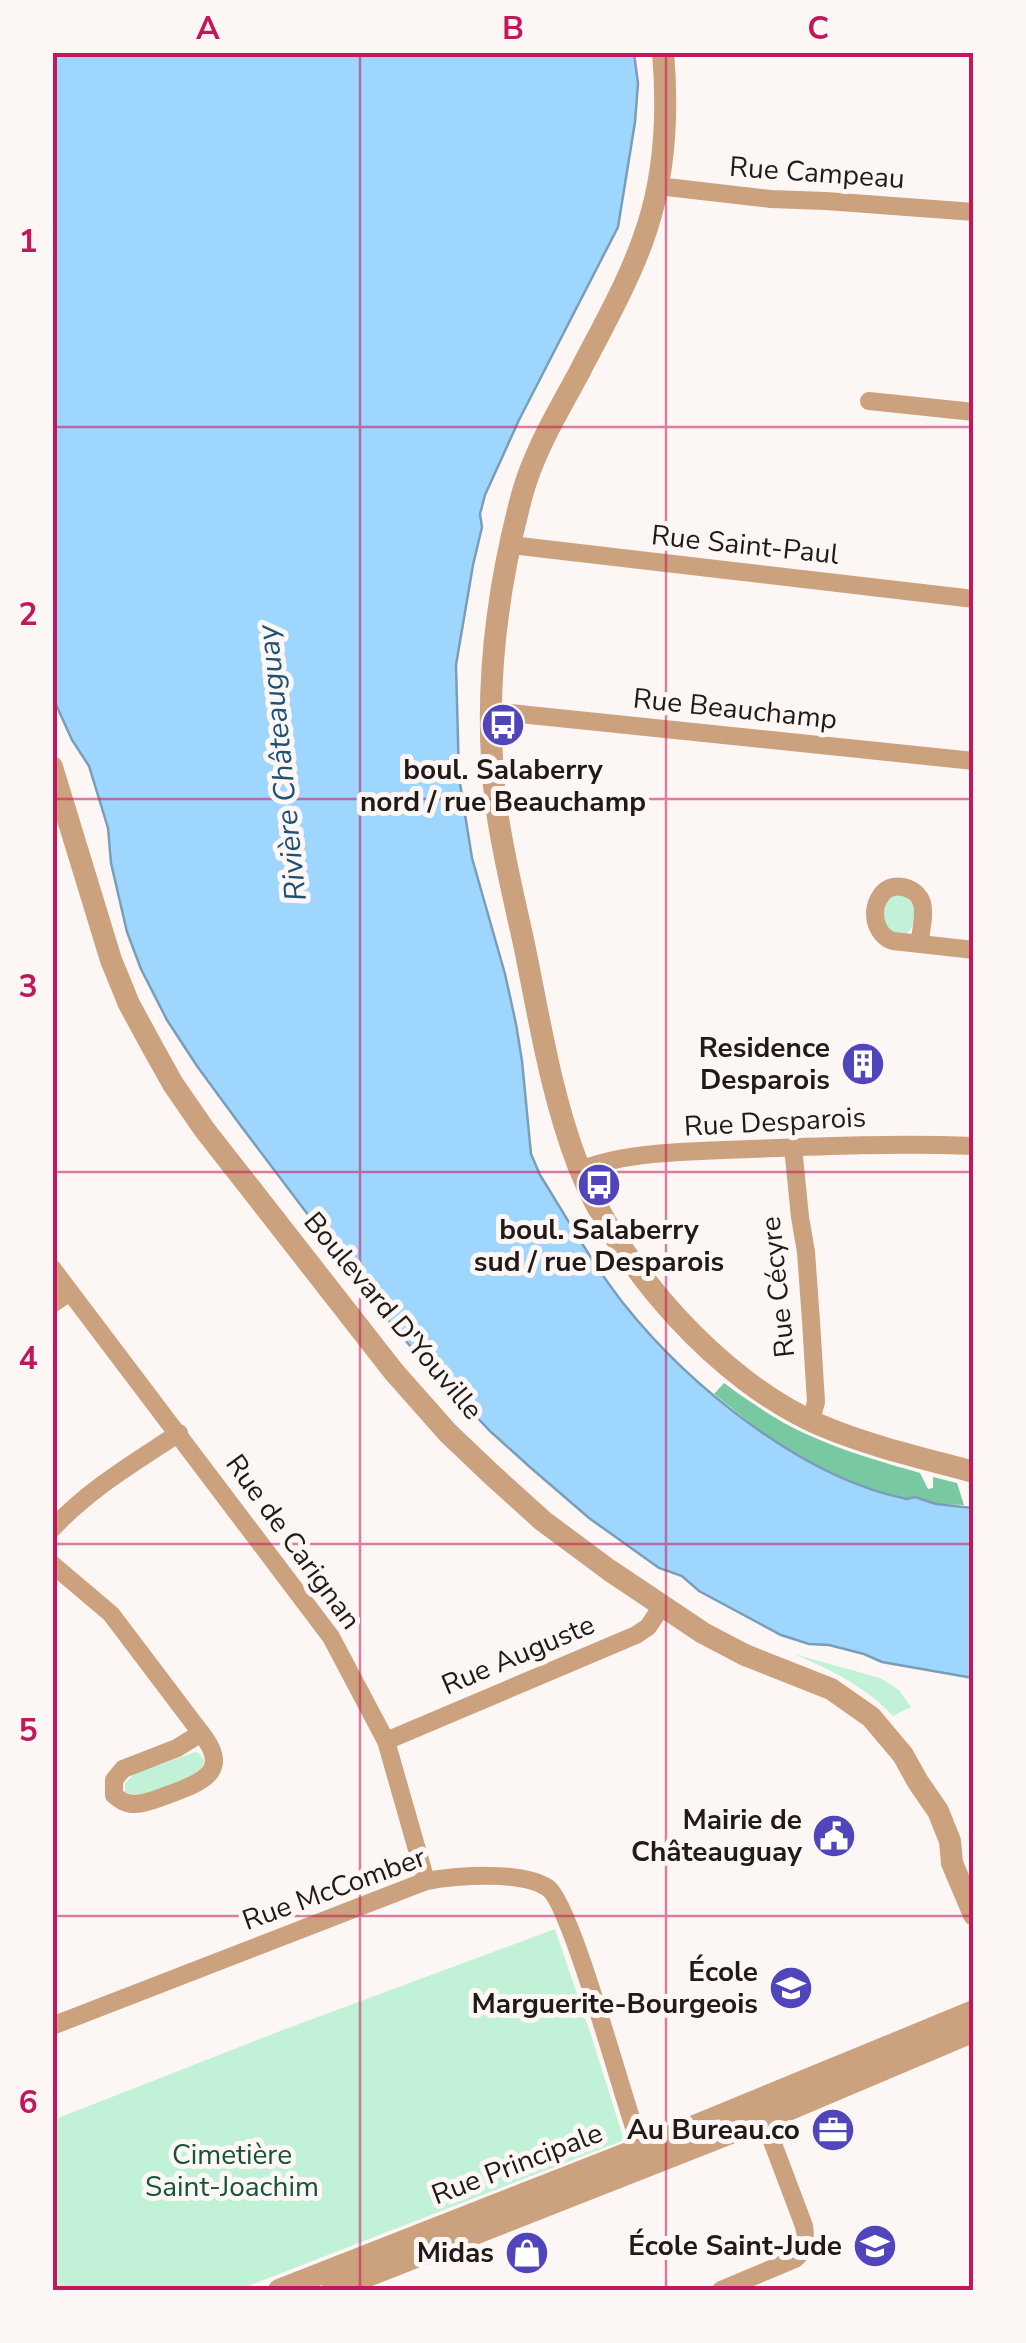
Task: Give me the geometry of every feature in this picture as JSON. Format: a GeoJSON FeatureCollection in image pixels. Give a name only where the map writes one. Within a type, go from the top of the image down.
{"type":"FeatureCollection","features":[{"type":"Feature","properties":{"kind":"street"},"geometry":{"type":"LineString","coordinates":[[663,52],[664,120],[658,186],[649,223],[627,278],[537,455],[524,489],[494,630],[491,713],[496,806],[524,948],[555,1088],[580,1170],[619,1241],[683,1324],[738,1374],[810,1420],[974,1472]]}},
{"type":"Feature","properties":{"kind":"street","name":"Rue Campeau"},"geometry":{"type":"LineString","coordinates":[[658,186],[772,199],[974,212]]}},
{"type":"Feature","properties":{"kind":"street"},"geometry":{"type":"LineString","coordinates":[[869,401],[974,412]]}},
{"type":"Feature","properties":{"kind":"street","name":"Rue Saint-Paul"},"geometry":{"type":"LineString","coordinates":[[511,545],[974,599]]}},
{"type":"Feature","properties":{"kind":"street","name":"Rue Beauchamp"},"geometry":{"type":"LineString","coordinates":[[491,713],[974,761]]}},
{"type":"Feature","properties":{"kind":"street","name":"Boulevard D'Youville"},"geometry":{"type":"LineString","coordinates":[[52,766],[115,972],[173,1084],[394,1372],[435,1420],[543,1521],[702,1632],[745,1655],[844,1697],[884,1730],[904,1755],[918,1782],[924,1816],[936,1846],[952,1863],[974,1915]]}},
{"type":"Feature","properties":{"kind":"street"},"geometry":{"type":"LineString","coordinates":[[919,944],[974,950]]}},
{"type":"Feature","properties":{"kind":"street","name":"Rue Desparois"},"geometry":{"type":"LineString","coordinates":[[580,1170],[602,1162],[642,1157],[793,1147],[974,1146]]}},
{"type":"Feature","properties":{"kind":"street","name":"Rue Cécyre"},"geometry":{"type":"LineString","coordinates":[[793,1147],[811,1320],[816,1402],[810,1420]]}},
{"type":"Feature","properties":{"kind":"street","name":"Rue de Carignan"},"geometry":{"type":"LineString","coordinates":[[52,1268],[331,1637],[386,1741],[426,1880]]}},
{"type":"Feature","properties":{"kind":"street"},"geometry":{"type":"LineString","coordinates":[[52,1304],[70,1292]]}},
{"type":"Feature","properties":{"kind":"street"},"geometry":{"type":"LineString","coordinates":[[52,1530],[105,1481],[178,1433]]}},
{"type":"Feature","properties":{"kind":"street"},"geometry":{"type":"LineString","coordinates":[[52,1564],[110,1614],[202,1734],[215,1760],[206,1779],[144,1804],[124,1802],[114,1794],[114,1780],[124,1769],[202,1734]]}},
{"type":"Feature","properties":{"kind":"street","name":"Rue Auguste"},"geometry":{"type":"LineString","coordinates":[[386,1741],[636,1635],[648,1627],[662,1606]]}},
{"type":"Feature","properties":{"kind":"street","name":"Rue McComber"},"geometry":{"type":"LineString","coordinates":[[52,2026],[426,1880],[514,1878],[538,1883],[556,1896],[641,2148]]}},
{"type":"Feature","properties":{"kind":"street","name":"Rue Principale"},"geometry":{"type":"LineString","coordinates":[[278,2290],[641,2148],[974,2011]]}},
{"type":"Feature","properties":{"kind":"street","name":"Rue Principale"},"geometry":{"type":"LineString","coordinates":[[332,2290],[764,2120],[974,2031]]}},
{"type":"Feature","properties":{"kind":"street"},"geometry":{"type":"LineString","coordinates":[[720,2290],[795,2259],[803,2251],[804,2226],[764,2120],[765,2108],[777,2092]]}},
{"type":"Feature","properties":{"kind":"green space"},"geometry":{"type":"Polygon","coordinates":[[[892,895],[905,895],[914,904],[912,927],[901,936],[885,931],[884,912],[892,895]]]}},
{"type":"Feature","properties":{"kind":"green space"},"geometry":{"type":"Polygon","coordinates":[[[724,1383],[806,1434],[920,1473],[928,1489],[933,1488],[933,1477],[957,1483],[964,1505],[907,1499],[856,1485],[779,1446],[714,1394],[724,1383]]]}},
{"type":"Feature","properties":{"kind":"green space"},"geometry":{"type":"Polygon","coordinates":[[[794,1654],[880,1678],[899,1690],[911,1707],[893,1716],[859,1687],[794,1654]]]}},
{"type":"Feature","properties":{"kind":"green space"},"geometry":{"type":"Polygon","coordinates":[[[195,1752],[204,1760],[197,1775],[143,1795],[125,1792],[125,1783],[134,1774],[195,1752]]]}},
{"type":"Feature","properties":{"kind":"green space","name":"Cimetière Saint-Joachim"},"geometry":{"type":"Polygon","coordinates":[[[555,1929],[624,2140],[238,2290],[53,2290],[53,2120],[555,1929]]]}},
{"type":"Feature","properties":{"kind":"water","name":"Rivière Châteauguay"},"geometry":{"type":"Polygon","coordinates":[[[53,52],[634,53],[638,83],[635,122],[618,227],[485,495],[456,665],[459,777],[472,858],[516,1024],[531,1154],[580,1240],[623,1303],[680,1366],[714,1396],[788,1450],[867,1488],[907,1499],[915,1497],[973,1508],[973,1678],[882,1662],[864,1654],[781,1635],[699,1591],[682,1576],[659,1568],[589,1518],[491,1432],[416,1353],[241,1126],[167,1020],[127,932],[111,863],[108,828],[89,766],[53,698],[53,52]]]}},
{"type":"Feature","properties":{"kind":"place","name":"boul. Salaberry nord / rue Beauchamp"},"geometry":{"type":"Point","coordinates":[503,725]}},
{"type":"Feature","properties":{"kind":"place","name":"Residence Desparois"},"geometry":{"type":"Point","coordinates":[863,1064]}},
{"type":"Feature","properties":{"kind":"place","name":"boul. Salaberry sud / rue Desparois"},"geometry":{"type":"Point","coordinates":[599,1185]}},
{"type":"Feature","properties":{"kind":"place","name":"Mairie de Châteauguay"},"geometry":{"type":"Point","coordinates":[834,1836]}},
{"type":"Feature","properties":{"kind":"place","name":"École Marguerite-Bourgeois"},"geometry":{"type":"Point","coordinates":[791,1988]}},
{"type":"Feature","properties":{"kind":"place","name":"Au Bureau.co"},"geometry":{"type":"Point","coordinates":[833,2130]}},
{"type":"Feature","properties":{"kind":"place","name":"École Saint-Jude"},"geometry":{"type":"Point","coordinates":[875,2246]}},
{"type":"Feature","properties":{"kind":"place","name":"Midas"},"geometry":{"type":"Point","coordinates":[527,2253]}}]}
